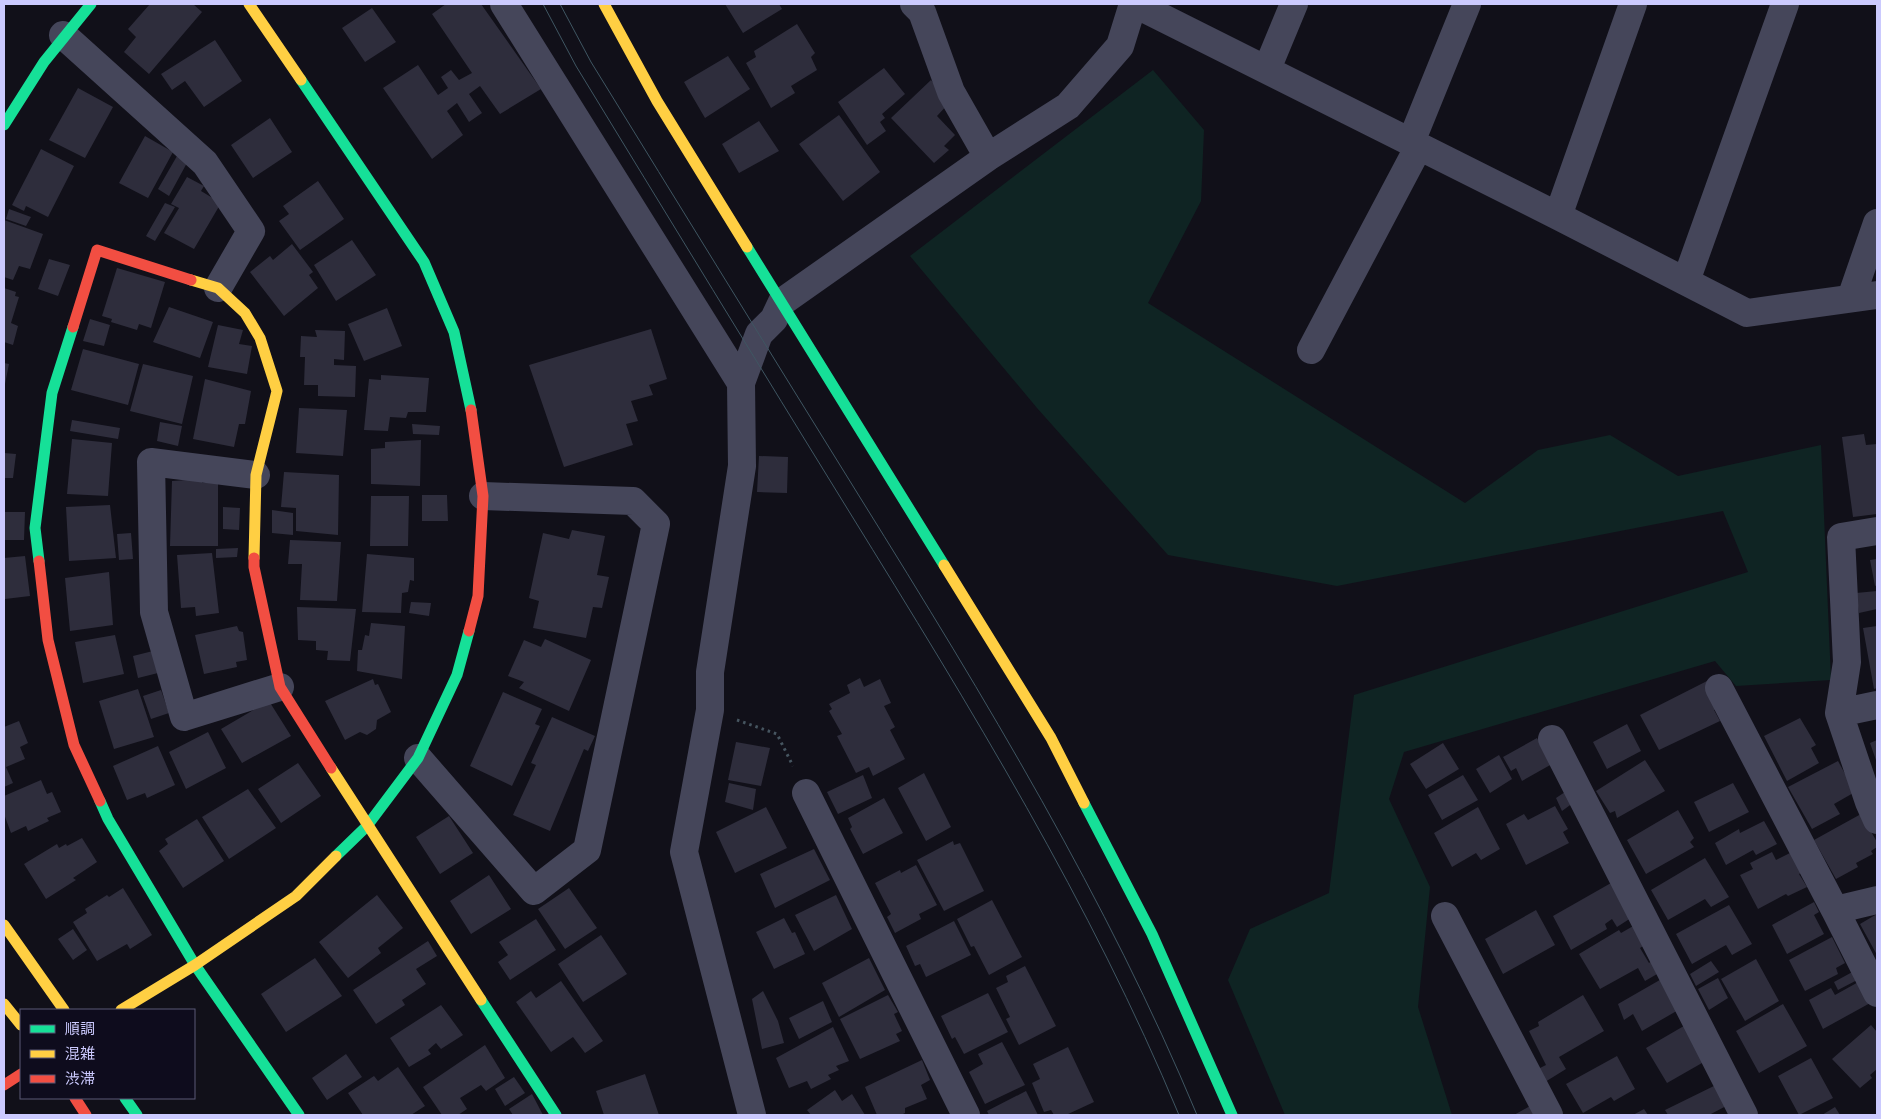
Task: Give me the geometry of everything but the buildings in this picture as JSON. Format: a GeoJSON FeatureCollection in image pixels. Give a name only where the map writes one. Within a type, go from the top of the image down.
{"type":"FeatureCollection","features":[{"type":"Feature","properties":{"kind":"street"},"geometry":{"type":"LineString","coordinates":[[4,125],[11,96],[91,4]]}},
{"type":"Feature","properties":{"kind":"street"},"geometry":{"type":"LineString","coordinates":[[123,1009],[195,965],[296,896],[367,826],[418,758],[457,675],[478,596],[483,496],[470,406],[454,332],[424,262],[249,4]]}},
{"type":"Feature","properties":{"kind":"street"},"geometry":{"type":"LineString","coordinates":[[504,4],[741,383]]}},
{"type":"Feature","properties":{"kind":"street"},"geometry":{"type":"LineString","coordinates":[[604,4],[657,101],[1051,738],[1152,934],[1232,1115]]}},
{"type":"Feature","properties":{"kind":"street"},"geometry":{"type":"LineString","coordinates":[[914,4],[922,12],[951,92],[988,156]]}},
{"type":"Feature","properties":{"kind":"street"},"geometry":{"type":"LineString","coordinates":[[752,1115],[684,852],[710,710],[710,672],[742,466],[741,383],[759,334],[774,319],[782,302],[988,156],[1068,106],[1120,46],[1134,4],[1558,216],[1746,313],[1864,296],[1877,223]]}},
{"type":"Feature","properties":{"kind":"street"},"geometry":{"type":"LineString","coordinates":[[1267,70],[1294,4]]}},
{"type":"Feature","properties":{"kind":"street"},"geometry":{"type":"LineString","coordinates":[[1311,350],[1415,144],[1467,4]]}},
{"type":"Feature","properties":{"kind":"street"},"geometry":{"type":"LineString","coordinates":[[1558,216],[1633,4]]}},
{"type":"Feature","properties":{"kind":"street"},"geometry":{"type":"LineString","coordinates":[[1686,281],[1786,4]]}},
{"type":"Feature","properties":{"kind":"street"},"geometry":{"type":"LineString","coordinates":[[63,35],[205,163],[251,231],[218,288]]}},
{"type":"Feature","properties":{"kind":"street"},"geometry":{"type":"LineString","coordinates":[[299,1115],[195,965],[108,819],[74,745],[48,640],[35,528],[52,393],[96,250],[218,288],[245,313],[260,338],[277,390],[256,475],[254,567],[280,687],[367,826],[556,1115]]}},
{"type":"Feature","properties":{"kind":"street"},"geometry":{"type":"LineString","coordinates":[[256,475],[151,462],[154,612],[184,717],[280,687]]}},
{"type":"Feature","properties":{"kind":"street"},"geometry":{"type":"LineString","coordinates":[[418,758],[534,891],[587,850],[656,524],[633,501],[483,496]]}},
{"type":"Feature","properties":{"kind":"street"},"geometry":{"type":"LineString","coordinates":[[1877,531],[1841,537],[1847,662],[1840,713],[1869,802],[1877,820]]}},
{"type":"Feature","properties":{"kind":"street"},"geometry":{"type":"LineString","coordinates":[[1719,688],[1877,993]]}},
{"type":"Feature","properties":{"kind":"street"},"geometry":{"type":"LineString","coordinates":[[1840,713],[1877,705]]}},
{"type":"Feature","properties":{"kind":"street"},"geometry":{"type":"LineString","coordinates":[[1552,739],[1744,1115]]}},
{"type":"Feature","properties":{"kind":"street"},"geometry":{"type":"LineString","coordinates":[[806,793],[966,1115]]}},
{"type":"Feature","properties":{"kind":"street"},"geometry":{"type":"LineString","coordinates":[[1834,910],[1877,900]]}},
{"type":"Feature","properties":{"kind":"street"},"geometry":{"type":"LineString","coordinates":[[1445,916],[1549,1115]]}},
{"type":"Feature","properties":{"kind":"street"},"geometry":{"type":"LineString","coordinates":[[4,926],[63,1009]]}},
{"type":"Feature","properties":{"kind":"street"},"geometry":{"type":"LineString","coordinates":[[4,1004],[20,1024]]}},
{"type":"Feature","properties":{"kind":"street"},"geometry":{"type":"LineString","coordinates":[[4,1085],[20,1075]]}},
{"type":"Feature","properties":{"kind":"street"},"geometry":{"type":"LineString","coordinates":[[76,1099],[86,1115]]}},
{"type":"Feature","properties":{"kind":"street"},"geometry":{"type":"LineString","coordinates":[[126,1099],[137,1115]]}},
{"type":"Feature","properties":{"kind":"path"},"geometry":{"type":"LineString","coordinates":[[710,710],[777,734],[806,793]]}},
{"type":"Feature","properties":{"kind":"green space"},"geometry":{"type":"Polygon","coordinates":[[[1153,70],[1204,130],[1201,201],[1148,303],[1465,503],[1538,450],[1610,435],[1678,476],[1821,445],[1831,680],[1736,686],[1715,661],[1404,752],[1389,799],[1430,887],[1418,1007],[1452,1115],[1285,1115],[1228,980],[1250,929],[1329,893],[1354,695],[1748,572],[1723,511],[1337,586],[1168,555],[1037,408],[910,256],[1153,70]]]}},
{"type":"Feature","properties":{"kind":"tram line"},"geometry":{"type":"LineString","coordinates":[[543,4],[576,66],[984,733],[1068,883],[1107,959],[1145,1036],[1179,1115]]}},
{"type":"Feature","properties":{"kind":"tram line"},"geometry":{"type":"LineString","coordinates":[[560,4],[591,62],[998,724],[1084,878],[1124,956],[1162,1035],[1197,1115]]}},
{"type":"Feature","properties":{"kind":"traffic: fast"},"geometry":{"type":"LineString","coordinates":[[4,125],[44,62],[91,4]]}},
{"type":"Feature","properties":{"kind":"traffic: fast"},"geometry":{"type":"LineString","coordinates":[[301,80],[424,262],[454,332],[471,410]]}},
{"type":"Feature","properties":{"kind":"traffic: fast"},"geometry":{"type":"LineString","coordinates":[[747,247],[944,565]]}},
{"type":"Feature","properties":{"kind":"traffic: fast"},"geometry":{"type":"LineString","coordinates":[[39,561],[35,528],[52,393],[73,327]]}},
{"type":"Feature","properties":{"kind":"traffic: fast"},"geometry":{"type":"LineString","coordinates":[[336,856],[367,826],[418,758],[457,675],[469,631]]}},
{"type":"Feature","properties":{"kind":"traffic: fast"},"geometry":{"type":"LineString","coordinates":[[100,801],[108,819],[195,965],[299,1115]]}},
{"type":"Feature","properties":{"kind":"traffic: fast"},"geometry":{"type":"LineString","coordinates":[[1084,803],[1152,934],[1232,1115]]}},
{"type":"Feature","properties":{"kind":"traffic: fast"},"geometry":{"type":"LineString","coordinates":[[481,1000],[556,1115]]}},
{"type":"Feature","properties":{"kind":"traffic: fast"},"geometry":{"type":"LineString","coordinates":[[126,1099],[137,1115]]}},
{"type":"Feature","properties":{"kind":"traffic: slow"},"geometry":{"type":"LineString","coordinates":[[249,4],[301,80]]}},
{"type":"Feature","properties":{"kind":"traffic: slow"},"geometry":{"type":"LineString","coordinates":[[604,4],[657,101],[747,247]]}},
{"type":"Feature","properties":{"kind":"traffic: slow"},"geometry":{"type":"LineString","coordinates":[[191,280],[218,288],[245,313],[260,338],[277,391],[256,475],[254,558]]}},
{"type":"Feature","properties":{"kind":"traffic: slow"},"geometry":{"type":"LineString","coordinates":[[944,565],[1051,738],[1084,803]]}},
{"type":"Feature","properties":{"kind":"traffic: slow"},"geometry":{"type":"LineString","coordinates":[[331,768],[481,1000]]}},
{"type":"Feature","properties":{"kind":"traffic: slow"},"geometry":{"type":"LineString","coordinates":[[123,1009],[195,965],[296,896],[336,856]]}},
{"type":"Feature","properties":{"kind":"traffic: slow"},"geometry":{"type":"LineString","coordinates":[[4,925],[63,1009]]}},
{"type":"Feature","properties":{"kind":"traffic: slow"},"geometry":{"type":"LineString","coordinates":[[4,1004],[20,1024]]}},
{"type":"Feature","properties":{"kind":"traffic: jam"},"geometry":{"type":"LineString","coordinates":[[73,327],[97,250],[191,280]]}},
{"type":"Feature","properties":{"kind":"traffic: jam"},"geometry":{"type":"LineString","coordinates":[[469,631],[478,596],[483,496],[471,410]]}},
{"type":"Feature","properties":{"kind":"traffic: jam"},"geometry":{"type":"LineString","coordinates":[[254,558],[254,567],[280,687],[331,768]]}},
{"type":"Feature","properties":{"kind":"traffic: jam"},"geometry":{"type":"LineString","coordinates":[[39,561],[48,640],[74,745],[100,801]]}},
{"type":"Feature","properties":{"kind":"traffic: jam"},"geometry":{"type":"LineString","coordinates":[[4,1085],[20,1075]]}},
{"type":"Feature","properties":{"kind":"traffic: jam"},"geometry":{"type":"LineString","coordinates":[[76,1099],[86,1115]]}}]}
